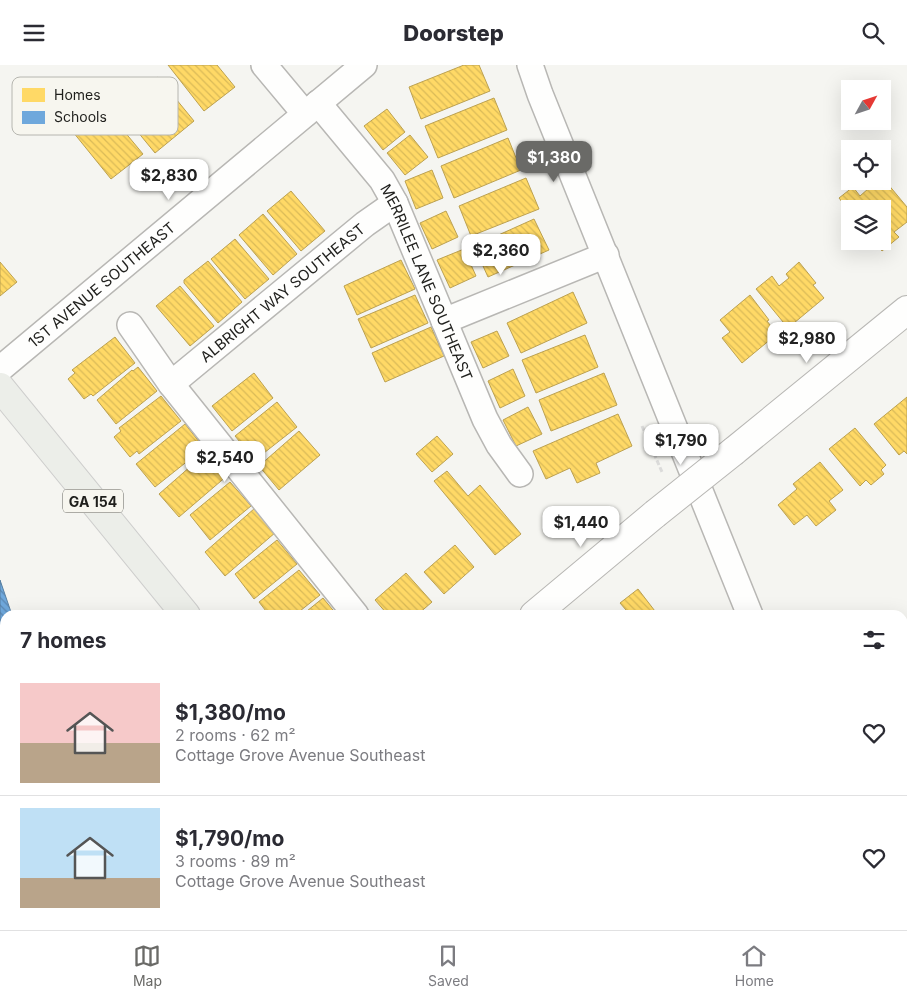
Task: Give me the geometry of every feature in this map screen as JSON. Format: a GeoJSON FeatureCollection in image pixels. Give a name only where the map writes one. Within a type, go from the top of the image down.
{"type":"FeatureCollection","features":[{"type":"Feature","properties":{"kind":"main road","name":"GA 154"},"geometry":{"type":"LineString","coordinates":[[0,387],[182,610]]}},
{"type":"Feature","properties":{"kind":"street","name":"MERRILEE LANE SOUTHEAST"},"geometry":{"type":"LineString","coordinates":[[264,65],[311,108],[382,180],[395,203],[485,419],[499,445],[520,474]]}},
{"type":"Feature","properties":{"kind":"street","name":"1ST AVENUE SOUTHEAST"},"geometry":{"type":"LineString","coordinates":[[0,369],[364,65]]}},
{"type":"Feature","properties":{"kind":"street"},"geometry":{"type":"LineString","coordinates":[[530,65],[748,610]]}},
{"type":"Feature","properties":{"kind":"street","name":"ALBRIGHT WAY SOUTHEAST"},"geometry":{"type":"LineString","coordinates":[[171,384],[365,224],[395,203]]}},
{"type":"Feature","properties":{"kind":"street"},"geometry":{"type":"LineString","coordinates":[[444,321],[606,255]]}},
{"type":"Feature","properties":{"kind":"street"},"geometry":{"type":"LineString","coordinates":[[540,610],[907,310]]}},
{"type":"Feature","properties":{"kind":"street"},"geometry":{"type":"LineString","coordinates":[[130,325],[171,384],[352,610]]}},
{"type":"Feature","properties":{"kind":"path"},"geometry":{"type":"LineString","coordinates":[[642,426],[662,472]]}},
{"type":"Feature","properties":{"kind":"building: Homes"},"geometry":{"type":"Polygon","coordinates":[[[168,65],[217,65],[235,87],[204,111],[168,65]]]}},
{"type":"Feature","properties":{"kind":"building: Homes"},"geometry":{"type":"Polygon","coordinates":[[[464,65],[479,65],[490,91],[421,119],[409,87],[464,65]]]}},
{"type":"Feature","properties":{"kind":"building: Homes"},"geometry":{"type":"Polygon","coordinates":[[[494,98],[507,130],[438,158],[425,126],[494,98]]]}},
{"type":"Feature","properties":{"kind":"building: Homes"},"geometry":{"type":"Polygon","coordinates":[[[178,101],[194,121],[178,134],[178,101]]]}},
{"type":"Feature","properties":{"kind":"building: Homes"},"geometry":{"type":"Polygon","coordinates":[[[387,109],[405,132],[383,150],[364,126],[387,109]]]}},
{"type":"Feature","properties":{"kind":"building: Homes"},"geometry":{"type":"Polygon","coordinates":[[[75,135],[127,135],[143,154],[111,179],[75,135]]]}},
{"type":"Feature","properties":{"kind":"building: Homes"},"geometry":{"type":"Polygon","coordinates":[[[140,135],[177,135],[155,153],[140,135]]]}},
{"type":"Feature","properties":{"kind":"building: Homes"},"geometry":{"type":"Polygon","coordinates":[[[410,135],[428,157],[405,175],[387,153],[410,135]]]}},
{"type":"Feature","properties":{"kind":"building: Homes"},"geometry":{"type":"Polygon","coordinates":[[[508,138],[521,170],[454,198],[441,166],[508,138]]]}},
{"type":"Feature","properties":{"kind":"building: Homes"},"geometry":{"type":"Polygon","coordinates":[[[432,170],[443,198],[416,209],[405,181],[432,170]]]}},
{"type":"Feature","properties":{"kind":"building: Homes"},"geometry":{"type":"Polygon","coordinates":[[[526,178],[539,209],[471,236],[459,206],[526,178]]]}},
{"type":"Feature","properties":{"kind":"building: Homes"},"geometry":{"type":"Polygon","coordinates":[[[891,188],[907,207],[907,222],[894,232],[899,237],[891,244],[891,200],[841,201],[839,198],[849,190],[855,190],[860,196],[867,190],[891,190],[891,188]]]}},
{"type":"Feature","properties":{"kind":"building: Homes"},"geometry":{"type":"Polygon","coordinates":[[[291,191],[325,231],[301,251],[267,211],[291,191]]]}},
{"type":"Feature","properties":{"kind":"building: Homes"},"geometry":{"type":"Polygon","coordinates":[[[446,211],[458,237],[432,249],[420,223],[446,211]]]}},
{"type":"Feature","properties":{"kind":"building: Homes"},"geometry":{"type":"Polygon","coordinates":[[[263,214],[297,254],[273,275],[239,235],[263,214]]]}},
{"type":"Feature","properties":{"kind":"building: Homes"},"geometry":{"type":"Polygon","coordinates":[[[534,219],[549,250],[488,277],[474,246],[534,219]]]}},
{"type":"Feature","properties":{"kind":"building: Homes"},"geometry":{"type":"Polygon","coordinates":[[[235,239],[269,279],[245,299],[211,259],[235,239]]]}},
{"type":"Feature","properties":{"kind":"building: Homes"},"geometry":{"type":"Polygon","coordinates":[[[464,249],[476,276],[450,288],[437,260],[464,249]]]}},
{"type":"Feature","properties":{"kind":"building: Homes"},"geometry":{"type":"Polygon","coordinates":[[[401,260],[415,289],[357,315],[344,286],[401,260]]]}},
{"type":"Feature","properties":{"kind":"building: Homes"},"geometry":{"type":"Polygon","coordinates":[[[208,261],[242,302],[218,323],[184,283],[184,280],[208,261]]]}},
{"type":"Feature","properties":{"kind":"building: Homes"},"geometry":{"type":"Polygon","coordinates":[[[0,262],[17,282],[0,296],[0,262]]]}},
{"type":"Feature","properties":{"kind":"building: Homes"},"geometry":{"type":"Polygon","coordinates":[[[799,262],[816,283],[813,285],[824,298],[788,328],[756,289],[772,276],[779,286],[789,278],[786,274],[799,262]]]}},
{"type":"Feature","properties":{"kind":"building: Homes"},"geometry":{"type":"Polygon","coordinates":[[[180,286],[214,326],[190,346],[156,306],[180,286]]]}},
{"type":"Feature","properties":{"kind":"building: Homes"},"geometry":{"type":"Polygon","coordinates":[[[573,292],[587,323],[521,353],[507,323],[573,292]]]}},
{"type":"Feature","properties":{"kind":"building: Homes"},"geometry":{"type":"Polygon","coordinates":[[[415,295],[428,323],[371,348],[358,319],[415,295]]]}},
{"type":"Feature","properties":{"kind":"building: Homes"},"geometry":{"type":"Polygon","coordinates":[[[750,295],[777,334],[742,363],[722,338],[730,332],[720,320],[750,295]]]}},
{"type":"Feature","properties":{"kind":"building: Homes"},"geometry":{"type":"Polygon","coordinates":[[[431,327],[444,356],[385,382],[372,353],[431,327]]]}},
{"type":"Feature","properties":{"kind":"building: Homes"},"geometry":{"type":"Polygon","coordinates":[[[497,331],[509,356],[483,368],[471,342],[497,331]]]}},
{"type":"Feature","properties":{"kind":"building: Homes"},"geometry":{"type":"Polygon","coordinates":[[[585,335],[598,367],[536,393],[522,360],[585,335]]]}},
{"type":"Feature","properties":{"kind":"building: Homes"},"geometry":{"type":"Polygon","coordinates":[[[115,337],[135,363],[93,396],[91,394],[84,399],[68,379],[75,373],[72,370],[115,337]]]}},
{"type":"Feature","properties":{"kind":"building: Homes"},"geometry":{"type":"Polygon","coordinates":[[[138,367],[157,391],[116,424],[97,400],[138,367]]]}},
{"type":"Feature","properties":{"kind":"building: Homes"},"geometry":{"type":"Polygon","coordinates":[[[513,369],[525,396],[500,408],[488,381],[513,369]]]}},
{"type":"Feature","properties":{"kind":"building: Homes"},"geometry":{"type":"Polygon","coordinates":[[[254,373],[273,398],[232,431],[212,406],[254,373]]]}},
{"type":"Feature","properties":{"kind":"building: Homes"},"geometry":{"type":"Polygon","coordinates":[[[604,373],[617,405],[551,431],[539,400],[604,373]]]}},
{"type":"Feature","properties":{"kind":"building: Homes"},"geometry":{"type":"Polygon","coordinates":[[[161,396],[181,421],[139,454],[137,451],[130,457],[114,437],[121,431],[119,428],[161,396]]]}},
{"type":"Feature","properties":{"kind":"building: Homes"},"geometry":{"type":"Polygon","coordinates":[[[907,397],[907,454],[904,451],[899,455],[874,424],[907,397]]]}},
{"type":"Feature","properties":{"kind":"building: Homes"},"geometry":{"type":"Polygon","coordinates":[[[277,402],[297,427],[255,460],[235,436],[277,402]]]}},
{"type":"Feature","properties":{"kind":"building: Homes"},"geometry":{"type":"Polygon","coordinates":[[[528,407],[542,434],[516,446],[503,420],[528,407]]]}},
{"type":"Feature","properties":{"kind":"building: Homes"},"geometry":{"type":"Polygon","coordinates":[[[618,414],[632,446],[596,463],[600,473],[577,483],[570,468],[546,479],[533,451],[618,414]]]}},
{"type":"Feature","properties":{"kind":"building: Homes"},"geometry":{"type":"Polygon","coordinates":[[[185,424],[204,448],[155,487],[136,464],[185,424]]]}},
{"type":"Feature","properties":{"kind":"building: Homes"},"geometry":{"type":"Polygon","coordinates":[[[855,428],[886,465],[881,470],[884,474],[871,485],[866,480],[860,486],[829,449],[855,428]]]}},
{"type":"Feature","properties":{"kind":"building: Homes"},"geometry":{"type":"Polygon","coordinates":[[[299,431],[320,455],[279,490],[259,466],[299,431]]]}},
{"type":"Feature","properties":{"kind":"building: Homes"},"geometry":{"type":"Polygon","coordinates":[[[437,436],[453,454],[432,472],[416,454],[437,436]]]}},
{"type":"Feature","properties":{"kind":"building: Homes"},"geometry":{"type":"Polygon","coordinates":[[[207,452],[228,475],[179,517],[159,494],[207,452]]]}},
{"type":"Feature","properties":{"kind":"building: Homes"},"geometry":{"type":"Polygon","coordinates":[[[820,462],[843,490],[829,501],[836,510],[816,526],[807,515],[794,525],[778,505],[797,489],[793,484],[820,462]]]}},
{"type":"Feature","properties":{"kind":"building: Homes"},"geometry":{"type":"Polygon","coordinates":[[[447,471],[468,496],[480,485],[521,534],[495,555],[434,481],[447,471]]]}},
{"type":"Feature","properties":{"kind":"building: Homes"},"geometry":{"type":"Polygon","coordinates":[[[230,482],[251,506],[210,540],[190,515],[230,482]]]}},
{"type":"Feature","properties":{"kind":"building: Homes"},"geometry":{"type":"Polygon","coordinates":[[[255,508],[276,532],[225,576],[205,552],[255,508]]]}},
{"type":"Feature","properties":{"kind":"building: Homes"},"geometry":{"type":"Polygon","coordinates":[[[277,540],[297,564],[254,599],[235,574],[277,540]]]}},
{"type":"Feature","properties":{"kind":"building: Homes"},"geometry":{"type":"Polygon","coordinates":[[[455,545],[474,567],[444,594],[424,572],[455,545]]]}},
{"type":"Feature","properties":{"kind":"building: Homes"},"geometry":{"type":"Polygon","coordinates":[[[299,570],[320,595],[301,610],[265,610],[259,602],[299,570]]]}},
{"type":"Feature","properties":{"kind":"building: Homes"},"geometry":{"type":"Polygon","coordinates":[[[406,573],[432,602],[423,610],[384,610],[375,600],[406,573]]]}},
{"type":"Feature","properties":{"kind":"building: Homes"},"geometry":{"type":"Polygon","coordinates":[[[638,589],[654,610],[626,610],[620,603],[638,589]]]}},
{"type":"Feature","properties":{"kind":"building: Homes"},"geometry":{"type":"Polygon","coordinates":[[[323,598],[333,610],[308,610],[323,598]]]}},
{"type":"Feature","properties":{"kind":"building: Schools"},"geometry":{"type":"Polygon","coordinates":[[[0,580],[10,610],[0,610],[0,580]]]}}]}
